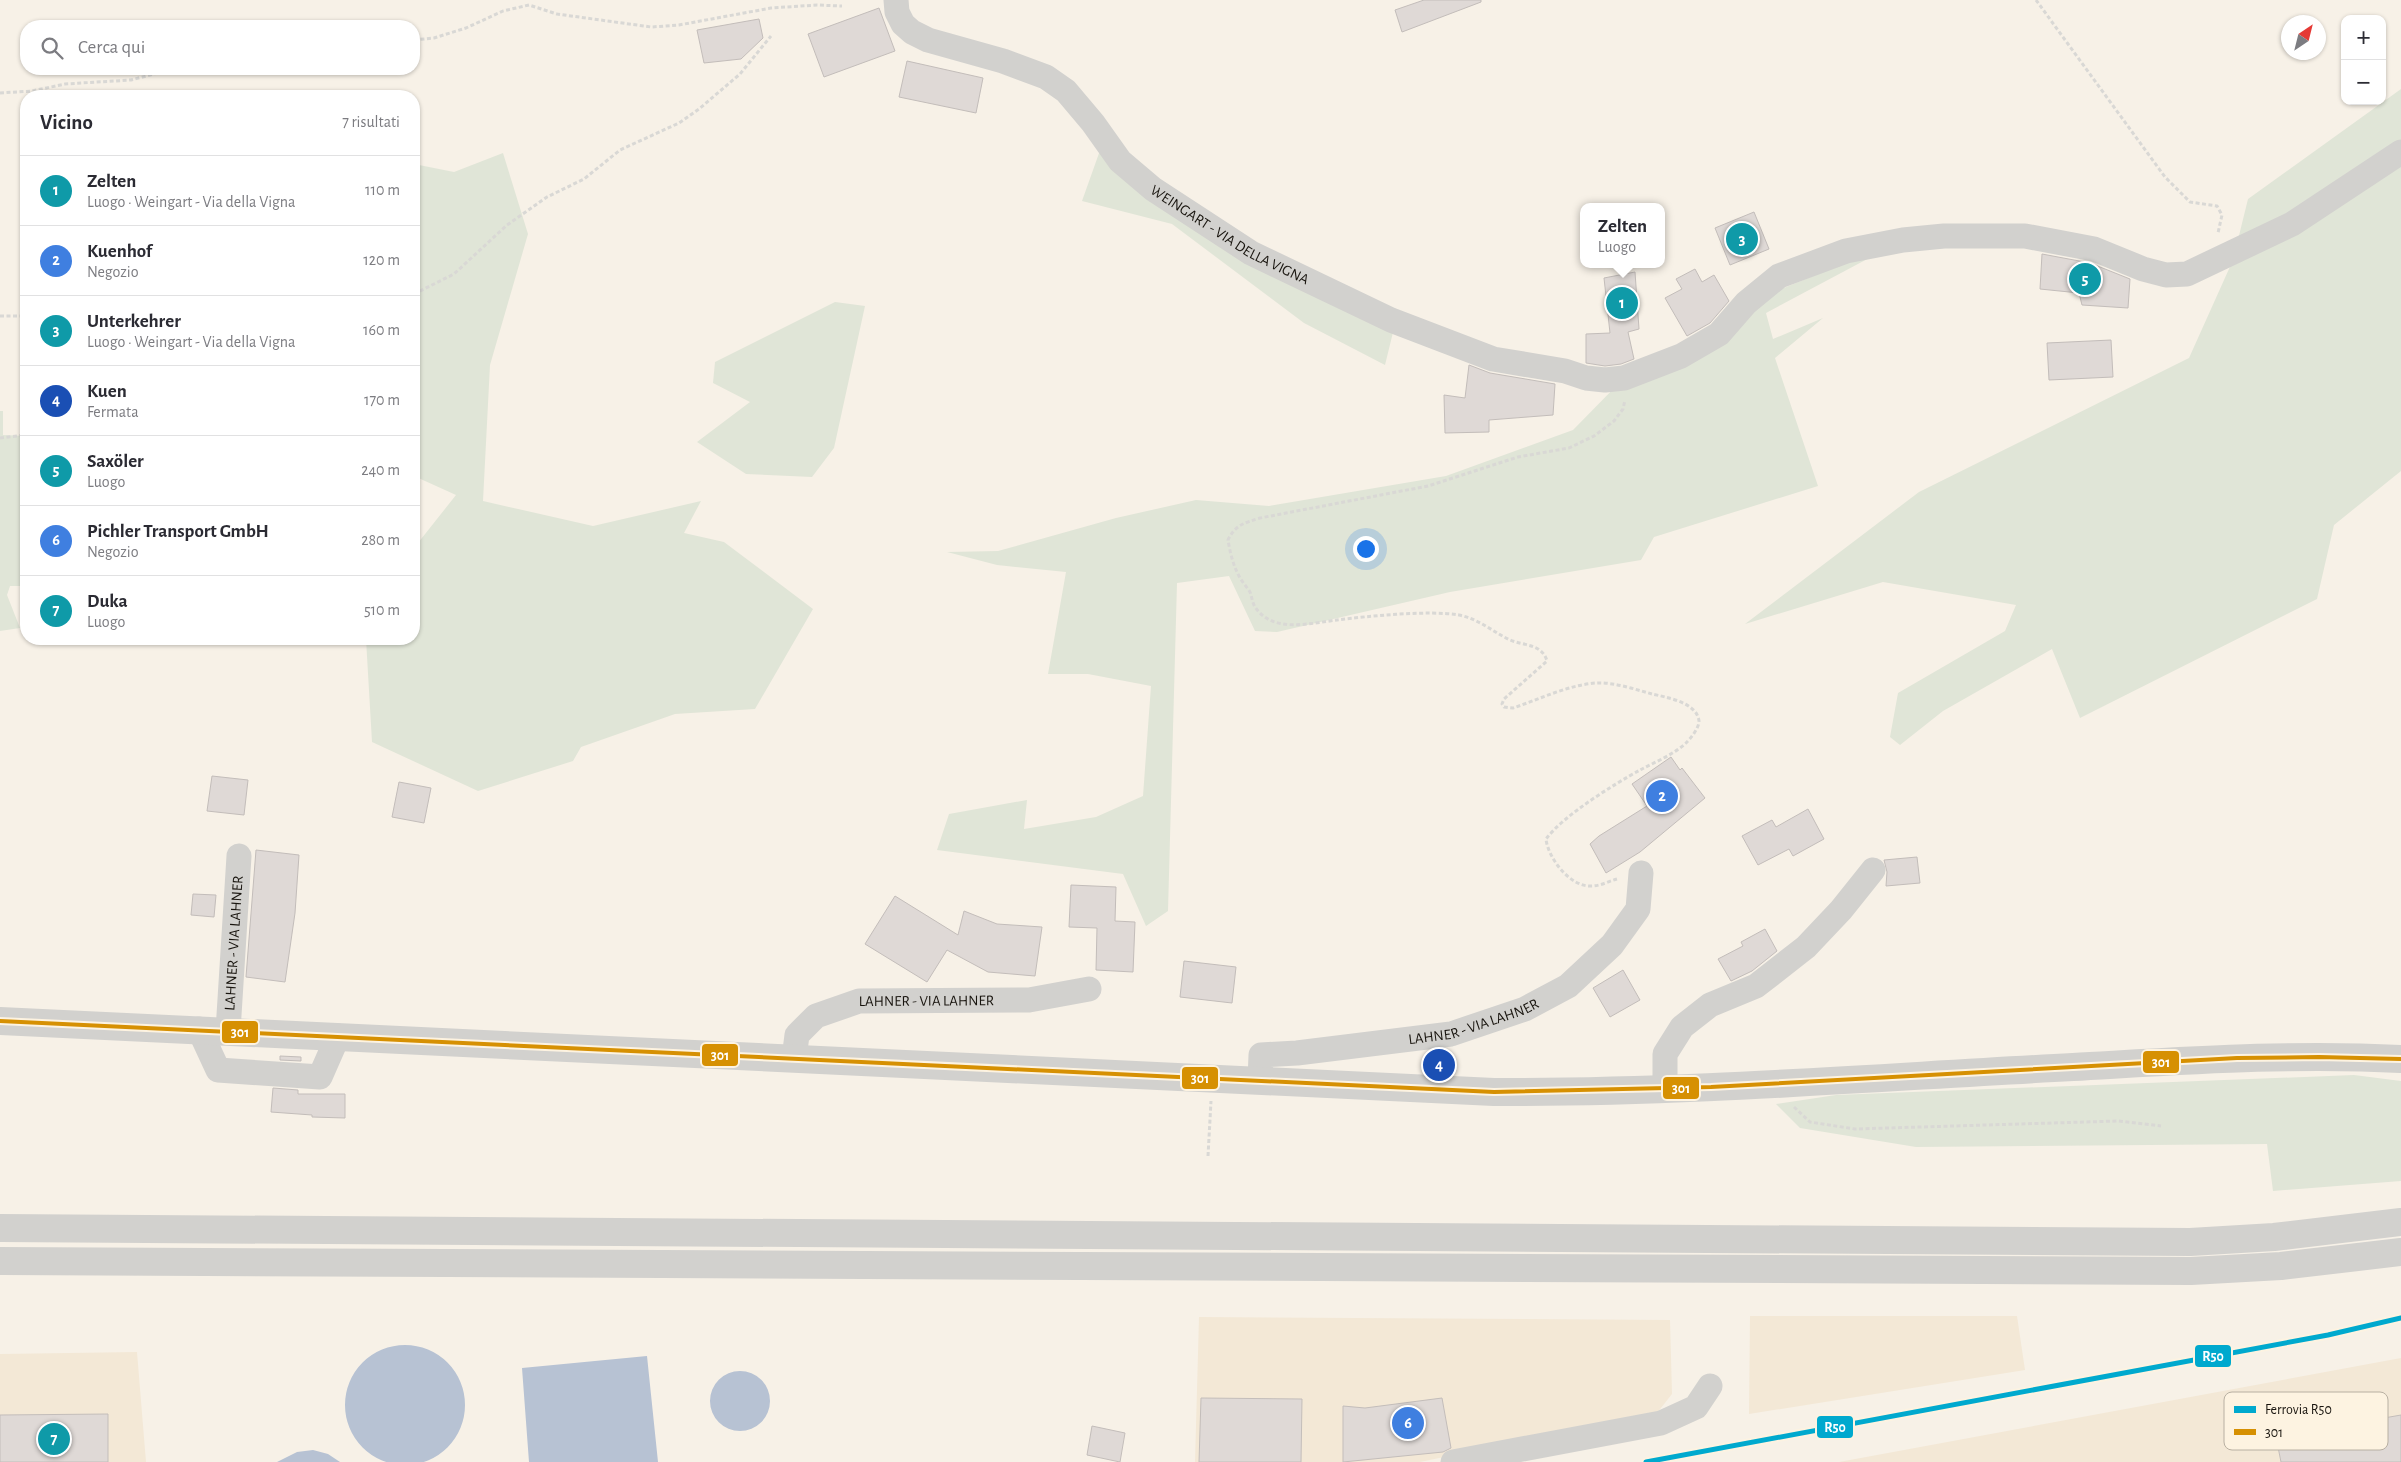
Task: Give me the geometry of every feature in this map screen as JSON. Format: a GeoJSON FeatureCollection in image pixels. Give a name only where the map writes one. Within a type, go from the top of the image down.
{"type":"FeatureCollection","features":[{"type":"Feature","properties":{"kind":"main road"},"geometry":{"type":"LineString","coordinates":[[0,1021],[1494,1092],[1579,1092],[1785,1083],[2248,1057],[2350,1056],[2401,1059]]}},
{"type":"Feature","properties":{"kind":"main road"},"geometry":{"type":"LineString","coordinates":[[0,1222],[40,1229]]}},
{"type":"Feature","properties":{"kind":"main road"},"geometry":{"type":"LineString","coordinates":[[0,1228],[2190,1242],[2274,1237],[2401,1222]]}},
{"type":"Feature","properties":{"kind":"main road"},"geometry":{"type":"LineString","coordinates":[[0,1261],[2171,1271],[2281,1266],[2401,1252]]}},
{"type":"Feature","properties":{"kind":"street","name":"WEINGART - VIA DELLA VIGNA"},"geometry":{"type":"LineString","coordinates":[[896,0],[897,12],[903,24],[912,32],[928,40],[1003,61],[1046,77],[1066,91],[1093,123],[1120,161],[1153,189],[1251,253],[1392,320],[1494,360],[1564,371],[1586,378],[1605,380],[1624,378],[1681,356],[1719,334],[1746,302],[1778,276],[1846,251],[1903,240],[1944,236],[2024,236],[2094,249],[2143,269],[2166,275],[2187,274],[2292,224],[2401,152]]}},
{"type":"Feature","properties":{"kind":"street","name":"LAHNER - VIA LAHNER"},"geometry":{"type":"LineString","coordinates":[[228,1031],[239,856]]}},
{"type":"Feature","properties":{"kind":"street"},"geometry":{"type":"LineString","coordinates":[[1665,1088],[1665,1054],[1682,1027],[1710,1005],[1756,986],[1806,947],[1841,910],[1873,870]]}},
{"type":"Feature","properties":{"kind":"street","name":"LAHNER - VIA LAHNER"},"geometry":{"type":"LineString","coordinates":[[1260,1082],[1262,1055],[1297,1053],[1451,1034],[1525,1009],[1568,986],[1612,945],[1638,909],[1641,873]]}},
{"type":"Feature","properties":{"kind":"street","name":"LAHNER - VIA LAHNER"},"geometry":{"type":"LineString","coordinates":[[794,1059],[797,1035],[816,1016],[859,1001],[938,999],[1029,1000],[1089,989]]}},
{"type":"Feature","properties":{"kind":"street"},"geometry":{"type":"LineString","coordinates":[[199,1030],[218,1070],[320,1077],[338,1036]]}},
{"type":"Feature","properties":{"kind":"street"},"geometry":{"type":"LineString","coordinates":[[1453,1462],[1661,1423],[1696,1407],[1710,1386]]}},
{"type":"Feature","properties":{"kind":"path"},"geometry":{"type":"LineString","coordinates":[[2036,0],[2166,177],[2190,202],[2217,206],[2222,215],[2219,231],[2215,237]]}},
{"type":"Feature","properties":{"kind":"path"},"geometry":{"type":"LineString","coordinates":[[420,39],[434,38],[466,28],[503,11],[529,5],[557,14],[651,27],[679,26],[771,8],[818,5],[842,6]]}},
{"type":"Feature","properties":{"kind":"path"},"geometry":{"type":"LineString","coordinates":[[420,291],[454,274],[507,225],[547,197],[584,179],[620,150],[679,123],[699,109],[740,74],[771,36]]}},
{"type":"Feature","properties":{"kind":"path"},"geometry":{"type":"LineString","coordinates":[[37,90],[65,84],[131,80],[150,75]]}},
{"type":"Feature","properties":{"kind":"path"},"geometry":{"type":"LineString","coordinates":[[0,93],[20,92]]}},
{"type":"Feature","properties":{"kind":"path"},"geometry":{"type":"LineString","coordinates":[[0,316],[20,316]]}},
{"type":"Feature","properties":{"kind":"path"},"geometry":{"type":"LineString","coordinates":[[1624,378],[1626,397],[1623,409],[1614,421],[1594,436],[1570,448],[1518,457],[1428,486],[1260,518],[1241,524],[1232,531],[1228,540],[1239,576],[1250,592],[1255,607],[1266,616],[1283,624],[1302,625],[1401,615],[1459,615],[1478,621],[1510,640],[1537,648],[1545,654],[1547,661],[1504,699],[1502,704],[1504,706],[1512,708],[1572,688],[1597,683],[1629,688],[1672,699],[1688,706],[1696,714],[1699,721],[1696,731],[1686,743],[1626,778],[1582,808],[1553,829],[1546,839],[1547,848],[1556,862],[1573,880],[1589,887],[1641,873]]}},
{"type":"Feature","properties":{"kind":"path"},"geometry":{"type":"LineString","coordinates":[[0,438],[20,436]]}},
{"type":"Feature","properties":{"kind":"path"},"geometry":{"type":"LineString","coordinates":[[1208,1156],[1212,1080]]}},
{"type":"Feature","properties":{"kind":"path"},"geometry":{"type":"LineString","coordinates":[[1785,1083],[1794,1108],[1810,1122],[1855,1129],[2118,1121],[2161,1126]]}},
{"type":"Feature","properties":{"kind":"shaded area"},"geometry":{"type":"Polygon","coordinates":[[[2401,89],[2401,471],[2334,525],[2317,599],[2080,718],[2052,649],[1943,711],[1900,745],[1890,737],[1898,693],[2005,631],[2016,605],[1883,582],[1745,624],[1919,492],[2189,358],[2233,260],[2248,199],[2379,105],[2386,105],[2386,100],[2401,89]]]}},
{"type":"Feature","properties":{"kind":"shaded area"},"geometry":{"type":"Polygon","coordinates":[[[1103,142],[1241,242],[1397,316],[1385,365],[1304,323],[1172,224],[1082,201],[1103,142]]]}},
{"type":"Feature","properties":{"kind":"shaded area"},"geometry":{"type":"Polygon","coordinates":[[[503,153],[528,234],[490,365],[483,501],[593,526],[701,501],[684,533],[724,542],[813,609],[755,709],[675,714],[581,747],[573,761],[478,791],[372,742],[366,645],[420,645],[420,540],[456,495],[420,479],[420,165],[454,172],[503,153]]]}},
{"type":"Feature","properties":{"kind":"shaded area"},"geometry":{"type":"Polygon","coordinates":[[[1903,240],[1766,313],[1773,339],[1823,318],[1775,358],[1818,486],[1654,537],[1641,560],[1450,592],[1277,632],[1255,631],[1229,576],[1177,583],[1168,911],[1146,926],[1123,874],[937,850],[949,814],[1027,800],[1024,829],[1096,817],[1143,796],[1151,686],[1088,674],[1048,674],[1066,572],[997,565],[947,552],[998,551],[1116,518],[1196,500],[1269,506],[1446,476],[1573,430],[1624,378],[1681,356],[1746,303],[1903,240]]]}},
{"type":"Feature","properties":{"kind":"shaded area"},"geometry":{"type":"Polygon","coordinates":[[[835,302],[865,306],[834,448],[812,477],[746,474],[697,442],[750,402],[713,383],[715,362],[835,302]]]}},
{"type":"Feature","properties":{"kind":"shaded area"},"geometry":{"type":"Polygon","coordinates":[[[0,411],[3,411],[3,435],[20,436],[20,586],[10,586],[7,595],[20,628],[0,631],[0,411]]]}},
{"type":"Feature","properties":{"kind":"shaded area"},"geometry":{"type":"Polygon","coordinates":[[[2354,1075],[2401,1081],[2401,1181],[2273,1191],[2267,1144],[1916,1147],[1800,1128],[1776,1104],[1836,1095],[2354,1075]]]}},
{"type":"Feature","properties":{"kind":"shaded area"},"geometry":{"type":"Polygon","coordinates":[[[1750,1316],[2017,1316],[2025,1370],[1749,1414],[1750,1316]]]}},
{"type":"Feature","properties":{"kind":"shaded area"},"geometry":{"type":"Polygon","coordinates":[[[1199,1317],[1670,1320],[1672,1394],[1657,1413],[1420,1462],[1195,1462],[1199,1317]]]}},
{"type":"Feature","properties":{"kind":"shaded area"},"geometry":{"type":"Polygon","coordinates":[[[137,1352],[146,1462],[0,1462],[0,1354],[137,1352]]]}},
{"type":"Feature","properties":{"kind":"shaded area"},"geometry":{"type":"Polygon","coordinates":[[[2401,1358],[2401,1462],[1839,1462],[2401,1358]]]}},
{"type":"Feature","properties":{"kind":"water"},"geometry":{"type":"Polygon","coordinates":[[[393,1346],[417,1346],[439,1355],[455,1371],[464,1393],[464,1417],[455,1439],[439,1455],[421,1463],[389,1463],[371,1455],[355,1439],[346,1417],[346,1393],[355,1371],[371,1355],[393,1346]]]}},
{"type":"Feature","properties":{"kind":"water"},"geometry":{"type":"Polygon","coordinates":[[[647,1356],[658,1462],[529,1462],[522,1368],[647,1356]]]}},
{"type":"Feature","properties":{"kind":"water"},"geometry":{"type":"Polygon","coordinates":[[[740,1371],[757,1376],[765,1384],[770,1401],[765,1418],[757,1426],[740,1431],[723,1426],[715,1418],[710,1401],[715,1384],[723,1376],[740,1371]]]}},
{"type":"Feature","properties":{"kind":"water"},"geometry":{"type":"Polygon","coordinates":[[[313,1450],[328,1454],[340,1462],[277,1462],[297,1452],[313,1450]]]}},
{"type":"Feature","properties":{"kind":"building"},"geometry":{"type":"Polygon","coordinates":[[[1424,0],[1481,0],[1481,2],[1402,32],[1395,10],[1424,0]]]}},
{"type":"Feature","properties":{"kind":"building"},"geometry":{"type":"Polygon","coordinates":[[[879,8],[895,51],[824,77],[808,34],[879,8]]]}},
{"type":"Feature","properties":{"kind":"building"},"geometry":{"type":"Polygon","coordinates":[[[759,19],[763,38],[741,59],[704,63],[697,30],[759,19]]]}},
{"type":"Feature","properties":{"kind":"building"},"geometry":{"type":"Polygon","coordinates":[[[907,61],[983,78],[976,113],[899,97],[907,61]]]}},
{"type":"Feature","properties":{"kind":"building"},"geometry":{"type":"Polygon","coordinates":[[[1754,212],[1769,249],[1730,265],[1715,228],[1754,212]]]}},
{"type":"Feature","properties":{"kind":"building"},"geometry":{"type":"Polygon","coordinates":[[[2042,254],[2090,263],[2130,279],[2128,308],[2082,305],[2079,293],[2040,289],[2042,254]]]}},
{"type":"Feature","properties":{"kind":"building"},"geometry":{"type":"Polygon","coordinates":[[[1695,269],[1702,282],[1714,275],[1729,301],[1710,323],[1687,336],[1665,298],[1682,289],[1676,279],[1695,269]]]}},
{"type":"Feature","properties":{"kind":"building"},"geometry":{"type":"Polygon","coordinates":[[[1635,272],[1639,329],[1628,332],[1634,359],[1621,364],[1605,366],[1586,363],[1586,334],[1610,333],[1604,278],[1635,272]]]}},
{"type":"Feature","properties":{"kind":"building"},"geometry":{"type":"Polygon","coordinates":[[[2111,340],[2113,377],[2049,380],[2047,343],[2111,340]]]}},
{"type":"Feature","properties":{"kind":"building"},"geometry":{"type":"Polygon","coordinates":[[[1469,365],[1490,373],[1555,384],[1553,415],[1489,420],[1489,432],[1445,433],[1444,395],[1465,398],[1469,365]]]}},
{"type":"Feature","properties":{"kind":"building"},"geometry":{"type":"Polygon","coordinates":[[[1671,757],[1705,798],[1640,852],[1606,873],[1590,844],[1599,836],[1647,806],[1632,784],[1671,757]]]}},
{"type":"Feature","properties":{"kind":"building"},"geometry":{"type":"Polygon","coordinates":[[[212,776],[248,780],[244,815],[207,811],[212,776]]]}},
{"type":"Feature","properties":{"kind":"building"},"geometry":{"type":"Polygon","coordinates":[[[399,782],[431,788],[424,823],[392,817],[399,782]]]}},
{"type":"Feature","properties":{"kind":"building"},"geometry":{"type":"Polygon","coordinates":[[[1808,809],[1824,839],[1793,856],[1789,849],[1758,865],[1742,836],[1772,820],[1776,827],[1808,809]]]}},
{"type":"Feature","properties":{"kind":"building"},"geometry":{"type":"Polygon","coordinates":[[[256,850],[299,855],[295,913],[285,982],[246,977],[256,850]]]}},
{"type":"Feature","properties":{"kind":"building"},"geometry":{"type":"Polygon","coordinates":[[[1917,857],[1920,883],[1886,886],[1887,872],[1884,860],[1917,857]]]}},
{"type":"Feature","properties":{"kind":"building"},"geometry":{"type":"Polygon","coordinates":[[[1071,885],[1116,887],[1115,921],[1135,922],[1133,972],[1096,970],[1097,928],[1069,927],[1071,885]]]}},
{"type":"Feature","properties":{"kind":"building"},"geometry":{"type":"Polygon","coordinates":[[[193,894],[216,895],[214,917],[191,915],[193,894]]]}},
{"type":"Feature","properties":{"kind":"building"},"geometry":{"type":"Polygon","coordinates":[[[895,896],[958,935],[964,911],[997,924],[1042,927],[1035,976],[988,972],[947,950],[927,982],[865,944],[895,896]]]}},
{"type":"Feature","properties":{"kind":"building"},"geometry":{"type":"Polygon","coordinates":[[[1765,929],[1777,951],[1752,971],[1731,981],[1718,959],[1743,946],[1741,942],[1765,929]]]}},
{"type":"Feature","properties":{"kind":"building"},"geometry":{"type":"Polygon","coordinates":[[[1184,961],[1236,967],[1232,1003],[1180,997],[1184,961]]]}},
{"type":"Feature","properties":{"kind":"building"},"geometry":{"type":"Polygon","coordinates":[[[1623,970],[1640,1000],[1610,1017],[1593,988],[1623,970]]]}},
{"type":"Feature","properties":{"kind":"building"},"geometry":{"type":"Polygon","coordinates":[[[280,1056],[301,1057],[301,1061],[280,1060],[280,1056]]]}},
{"type":"Feature","properties":{"kind":"building"},"geometry":{"type":"Polygon","coordinates":[[[273,1088],[298,1090],[298,1094],[345,1094],[345,1118],[312,1117],[312,1115],[271,1112],[273,1088]]]}},
{"type":"Feature","properties":{"kind":"building"},"geometry":{"type":"Polygon","coordinates":[[[1201,1398],[1302,1399],[1301,1462],[1199,1462],[1201,1398]]]}},
{"type":"Feature","properties":{"kind":"building"},"geometry":{"type":"Polygon","coordinates":[[[1442,1398],[1451,1448],[1443,1452],[1343,1462],[1343,1406],[1365,1408],[1442,1398]]]}},
{"type":"Feature","properties":{"kind":"building"},"geometry":{"type":"Polygon","coordinates":[[[108,1414],[108,1462],[0,1462],[0,1415],[108,1414]]]}},
{"type":"Feature","properties":{"kind":"building"},"geometry":{"type":"Polygon","coordinates":[[[2401,1415],[2401,1462],[2281,1462],[2279,1450],[2388,1450],[2388,1417],[2401,1415]]]}},
{"type":"Feature","properties":{"kind":"building"},"geometry":{"type":"Polygon","coordinates":[[[1092,1426],[1125,1433],[1120,1462],[1087,1455],[1092,1426]]]}},
{"type":"Feature","properties":{"kind":"rail line","name":"R50"},"geometry":{"type":"LineString","coordinates":[[1646,1462],[2328,1335],[2401,1318]]}},
{"type":"Feature","properties":{"kind":"transit line","name":"301"},"geometry":{"type":"LineString","coordinates":[[0,1021],[1494,1092],[1711,1087],[2237,1058],[2401,1059]]}},
{"type":"Feature","properties":{"kind":"place","name":"Unterkehrer"},"geometry":{"type":"Point","coordinates":[1742,239]}},
{"type":"Feature","properties":{"kind":"place","name":"Saxöler"},"geometry":{"type":"Point","coordinates":[2085,279]}},
{"type":"Feature","properties":{"kind":"place","name":"Zelten"},"geometry":{"type":"Point","coordinates":[1622,303]}},
{"type":"Feature","properties":{"kind":"place","name":"Kuenhof"},"geometry":{"type":"Point","coordinates":[1662,796]}},
{"type":"Feature","properties":{"kind":"place","name":"Kuen"},"geometry":{"type":"Point","coordinates":[1439,1065]}},
{"type":"Feature","properties":{"kind":"place","name":"Pichler Transport GmbH"},"geometry":{"type":"Point","coordinates":[1408,1423]}},
{"type":"Feature","properties":{"kind":"place","name":"Duka"},"geometry":{"type":"Point","coordinates":[54,1439]}}]}
